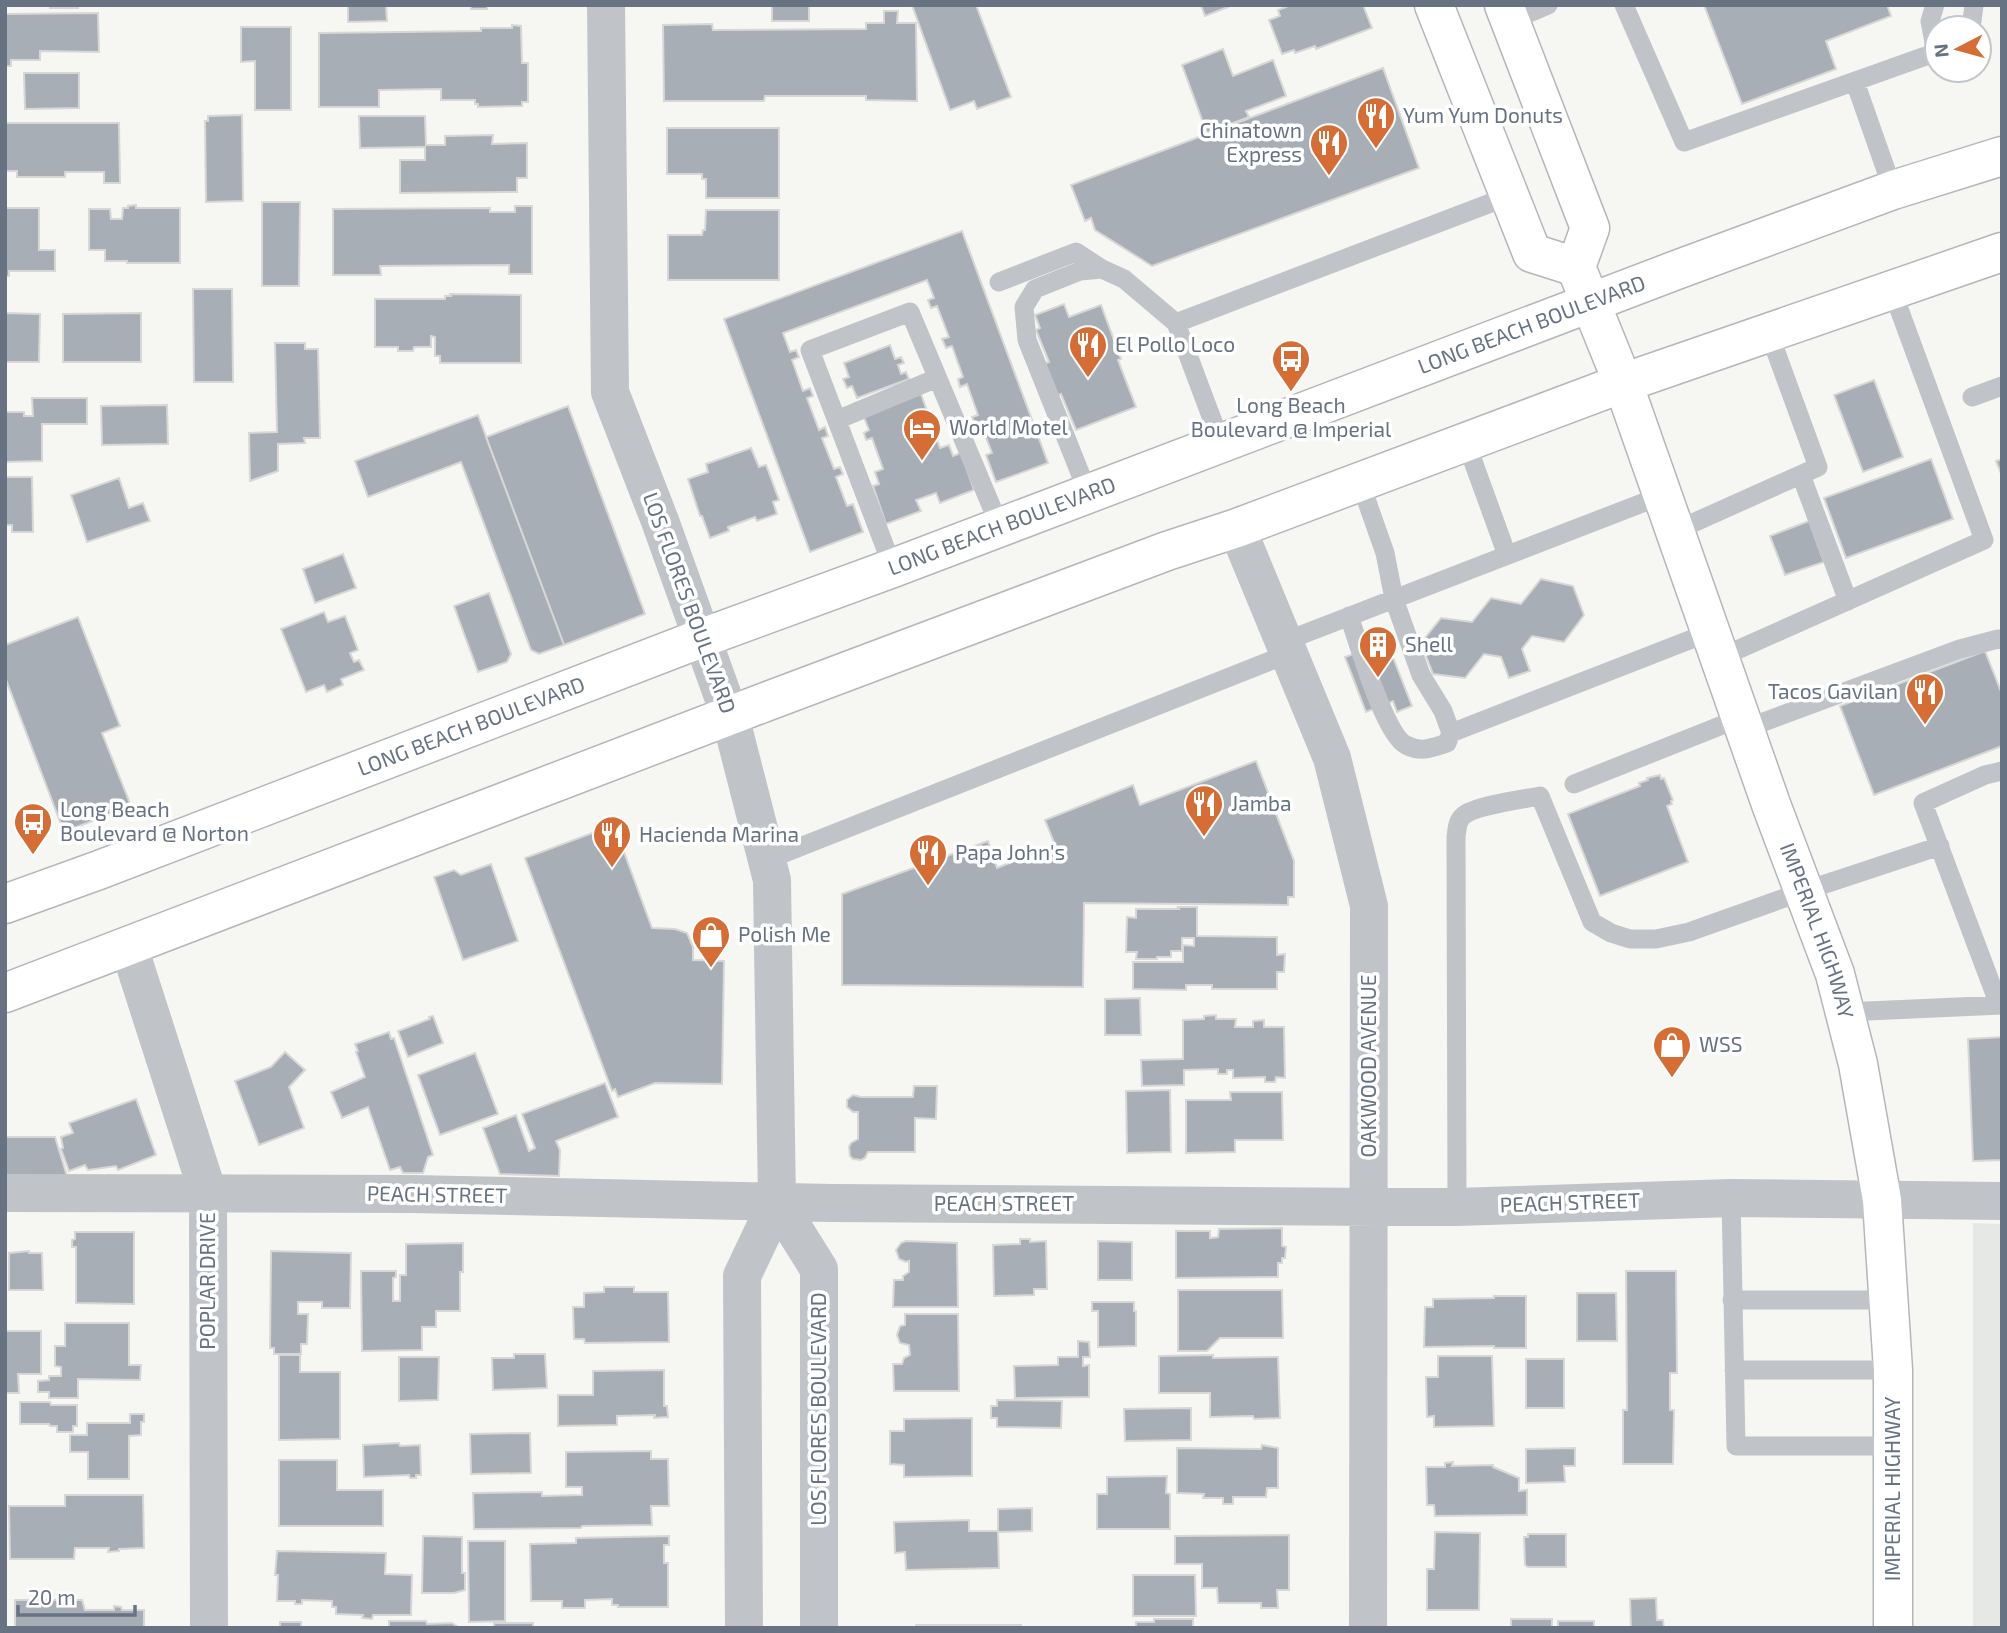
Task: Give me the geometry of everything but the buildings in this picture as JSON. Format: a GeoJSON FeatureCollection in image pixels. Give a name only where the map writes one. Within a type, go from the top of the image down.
{"type":"FeatureCollection","features":[{"type":"Feature","properties":{"kind":"main road"},"geometry":{"type":"LineString","coordinates":[[1434,5],[1532,253],[1576,267],[1590,228],[1507,13]]}},
{"type":"Feature","properties":{"kind":"main road","name":"LONG BEACH BOULEVARD"},"geometry":{"type":"LineString","coordinates":[[5,904],[1590,303],[1893,190],[2002,156]]}},
{"type":"Feature","properties":{"kind":"main road"},"geometry":{"type":"LineString","coordinates":[[5,993],[1167,551],[1237,528],[1623,383],[2002,252]]}},
{"type":"Feature","properties":{"kind":"main road","name":"IMPERIAL HIGHWAY"},"geometry":{"type":"LineString","coordinates":[[1576,267],[1623,383],[1742,724],[1835,974],[1858,1064],[1882,1200],[1893,1370],[1893,1628]]}},
{"type":"Feature","properties":{"kind":"street","name":"LOS FLORES BOULEVARD"},"geometry":{"type":"LineString","coordinates":[[606,5],[610,392],[730,716],[772,880],[777,1202],[742,1276],[744,1628]]}},
{"type":"Feature","properties":{"kind":"street","name":"OAKWOOD AVENUE"},"geometry":{"type":"LineString","coordinates":[[1237,528],[1332,758],[1370,906],[1368,1628]]}},
{"type":"Feature","properties":{"kind":"street","name":"POPLAR DRIVE"},"geometry":{"type":"LineString","coordinates":[[129,947],[208,1194],[209,1628]]}},
{"type":"Feature","properties":{"kind":"street","name":"PEACH STREET"},"geometry":{"type":"LineString","coordinates":[[5,1193],[426,1194],[777,1202],[1457,1207],[1731,1198],[2002,1201]]}},
{"type":"Feature","properties":{"kind":"street","name":"LOS FLORES BOULEVARD"},"geometry":{"type":"LineString","coordinates":[[777,1202],[819,1269],[819,1628]]}},
{"type":"Feature","properties":{"kind":"lane"},"geometry":{"type":"LineString","coordinates":[[1507,13],[1548,5]]}},
{"type":"Feature","properties":{"kind":"lane"},"geometry":{"type":"LineString","coordinates":[[1623,5],[1684,142],[1923,57]]}},
{"type":"Feature","properties":{"kind":"lane"},"geometry":{"type":"LineString","coordinates":[[1855,82],[1893,190]]}},
{"type":"Feature","properties":{"kind":"lane"},"geometry":{"type":"LineString","coordinates":[[1176,323],[1509,196]]}},
{"type":"Feature","properties":{"kind":"lane"},"geometry":{"type":"LineString","coordinates":[[999,282],[1076,253],[1124,279],[1176,323],[1221,443]]}},
{"type":"Feature","properties":{"kind":"lane"},"geometry":{"type":"LineString","coordinates":[[1088,493],[1027,340],[1024,307],[1035,289],[1080,271],[1102,269]]}},
{"type":"Feature","properties":{"kind":"lane"},"geometry":{"type":"LineString","coordinates":[[1451,733],[1848,601],[1984,540],[1892,290]]}},
{"type":"Feature","properties":{"kind":"lane"},"geometry":{"type":"LineString","coordinates":[[893,568],[810,350],[910,312],[1000,527]]}},
{"type":"Feature","properties":{"kind":"lane"},"geometry":{"type":"LineString","coordinates":[[1675,531],[1818,467],[1769,333]]}},
{"type":"Feature","properties":{"kind":"lane"},"geometry":{"type":"LineString","coordinates":[[837,420],[937,378]]}},
{"type":"Feature","properties":{"kind":"lane"},"geometry":{"type":"LineString","coordinates":[[1972,397],[2002,386]]}},
{"type":"Feature","properties":{"kind":"lane"},"geometry":{"type":"LineString","coordinates":[[1466,442],[1507,555]]}},
{"type":"Feature","properties":{"kind":"lane"},"geometry":{"type":"LineString","coordinates":[[1801,475],[1848,601]]}},
{"type":"Feature","properties":{"kind":"lane"},"geometry":{"type":"LineString","coordinates":[[1349,616],[1389,724],[1403,744],[1424,751],[1447,743],[1451,733],[1443,711],[1421,675],[1394,599],[1385,554],[1360,482]]}},
{"type":"Feature","properties":{"kind":"lane"},"geometry":{"type":"LineString","coordinates":[[768,860],[1286,648],[1349,616],[1663,495]]}},
{"type":"Feature","properties":{"kind":"lane"},"geometry":{"type":"LineString","coordinates":[[1574,784],[1961,649],[2002,640]]}},
{"type":"Feature","properties":{"kind":"lane"},"geometry":{"type":"LineString","coordinates":[[1845,1012],[2000,1005],[1923,803],[1985,775],[2002,771]]}},
{"type":"Feature","properties":{"kind":"lane"},"geometry":{"type":"LineString","coordinates":[[1457,1207],[1456,837],[1462,816],[1504,802],[1540,796],[1592,922],[1611,933],[1630,939],[1656,939],[1689,932],[1940,846]]}},
{"type":"Feature","properties":{"kind":"lane"},"geometry":{"type":"LineString","coordinates":[[1731,1198],[1736,1446],[1893,1446]]}},
{"type":"Feature","properties":{"kind":"lane"},"geometry":{"type":"LineString","coordinates":[[1732,1300],[1888,1300]]}},
{"type":"Feature","properties":{"kind":"lane"},"geometry":{"type":"LineString","coordinates":[[1734,1370],[1893,1370]]}},
{"type":"Feature","properties":{"kind":"shaded area"},"geometry":{"type":"Polygon","coordinates":[[[1973,1223],[2002,1224],[2002,1628],[1973,1628],[1973,1223]]]}},
{"type":"Feature","properties":{"kind":"place","name":"Yum Yum Donuts"},"geometry":{"type":"Point","coordinates":[1376,150]}},
{"type":"Feature","properties":{"kind":"place","name":"Chinatown Express"},"geometry":{"type":"Point","coordinates":[1329,177]}},
{"type":"Feature","properties":{"kind":"place","name":"El Pollo Loco"},"geometry":{"type":"Point","coordinates":[1088,379]}},
{"type":"Feature","properties":{"kind":"place","name":"Long Beach Boulevard @ Imperial"},"geometry":{"type":"Point","coordinates":[1291,393]}},
{"type":"Feature","properties":{"kind":"place","name":"World Motel"},"geometry":{"type":"Point","coordinates":[922,462]}},
{"type":"Feature","properties":{"kind":"place","name":"Shell"},"geometry":{"type":"Point","coordinates":[1378,679]}},
{"type":"Feature","properties":{"kind":"place","name":"Tacos Gavilan"},"geometry":{"type":"Point","coordinates":[1925,726]}},
{"type":"Feature","properties":{"kind":"place","name":"Jamba"},"geometry":{"type":"Point","coordinates":[1204,838]}},
{"type":"Feature","properties":{"kind":"place","name":"Long Beach Boulevard @ Norton"},"geometry":{"type":"Point","coordinates":[33,856]}},
{"type":"Feature","properties":{"kind":"place","name":"Hacienda Marina"},"geometry":{"type":"Point","coordinates":[612,869]}},
{"type":"Feature","properties":{"kind":"place","name":"Papa John's"},"geometry":{"type":"Point","coordinates":[928,887]}},
{"type":"Feature","properties":{"kind":"place","name":"Polish Me"},"geometry":{"type":"Point","coordinates":[711,969]}},
{"type":"Feature","properties":{"kind":"place","name":"WSS"},"geometry":{"type":"Point","coordinates":[1672,1079]}}]}
